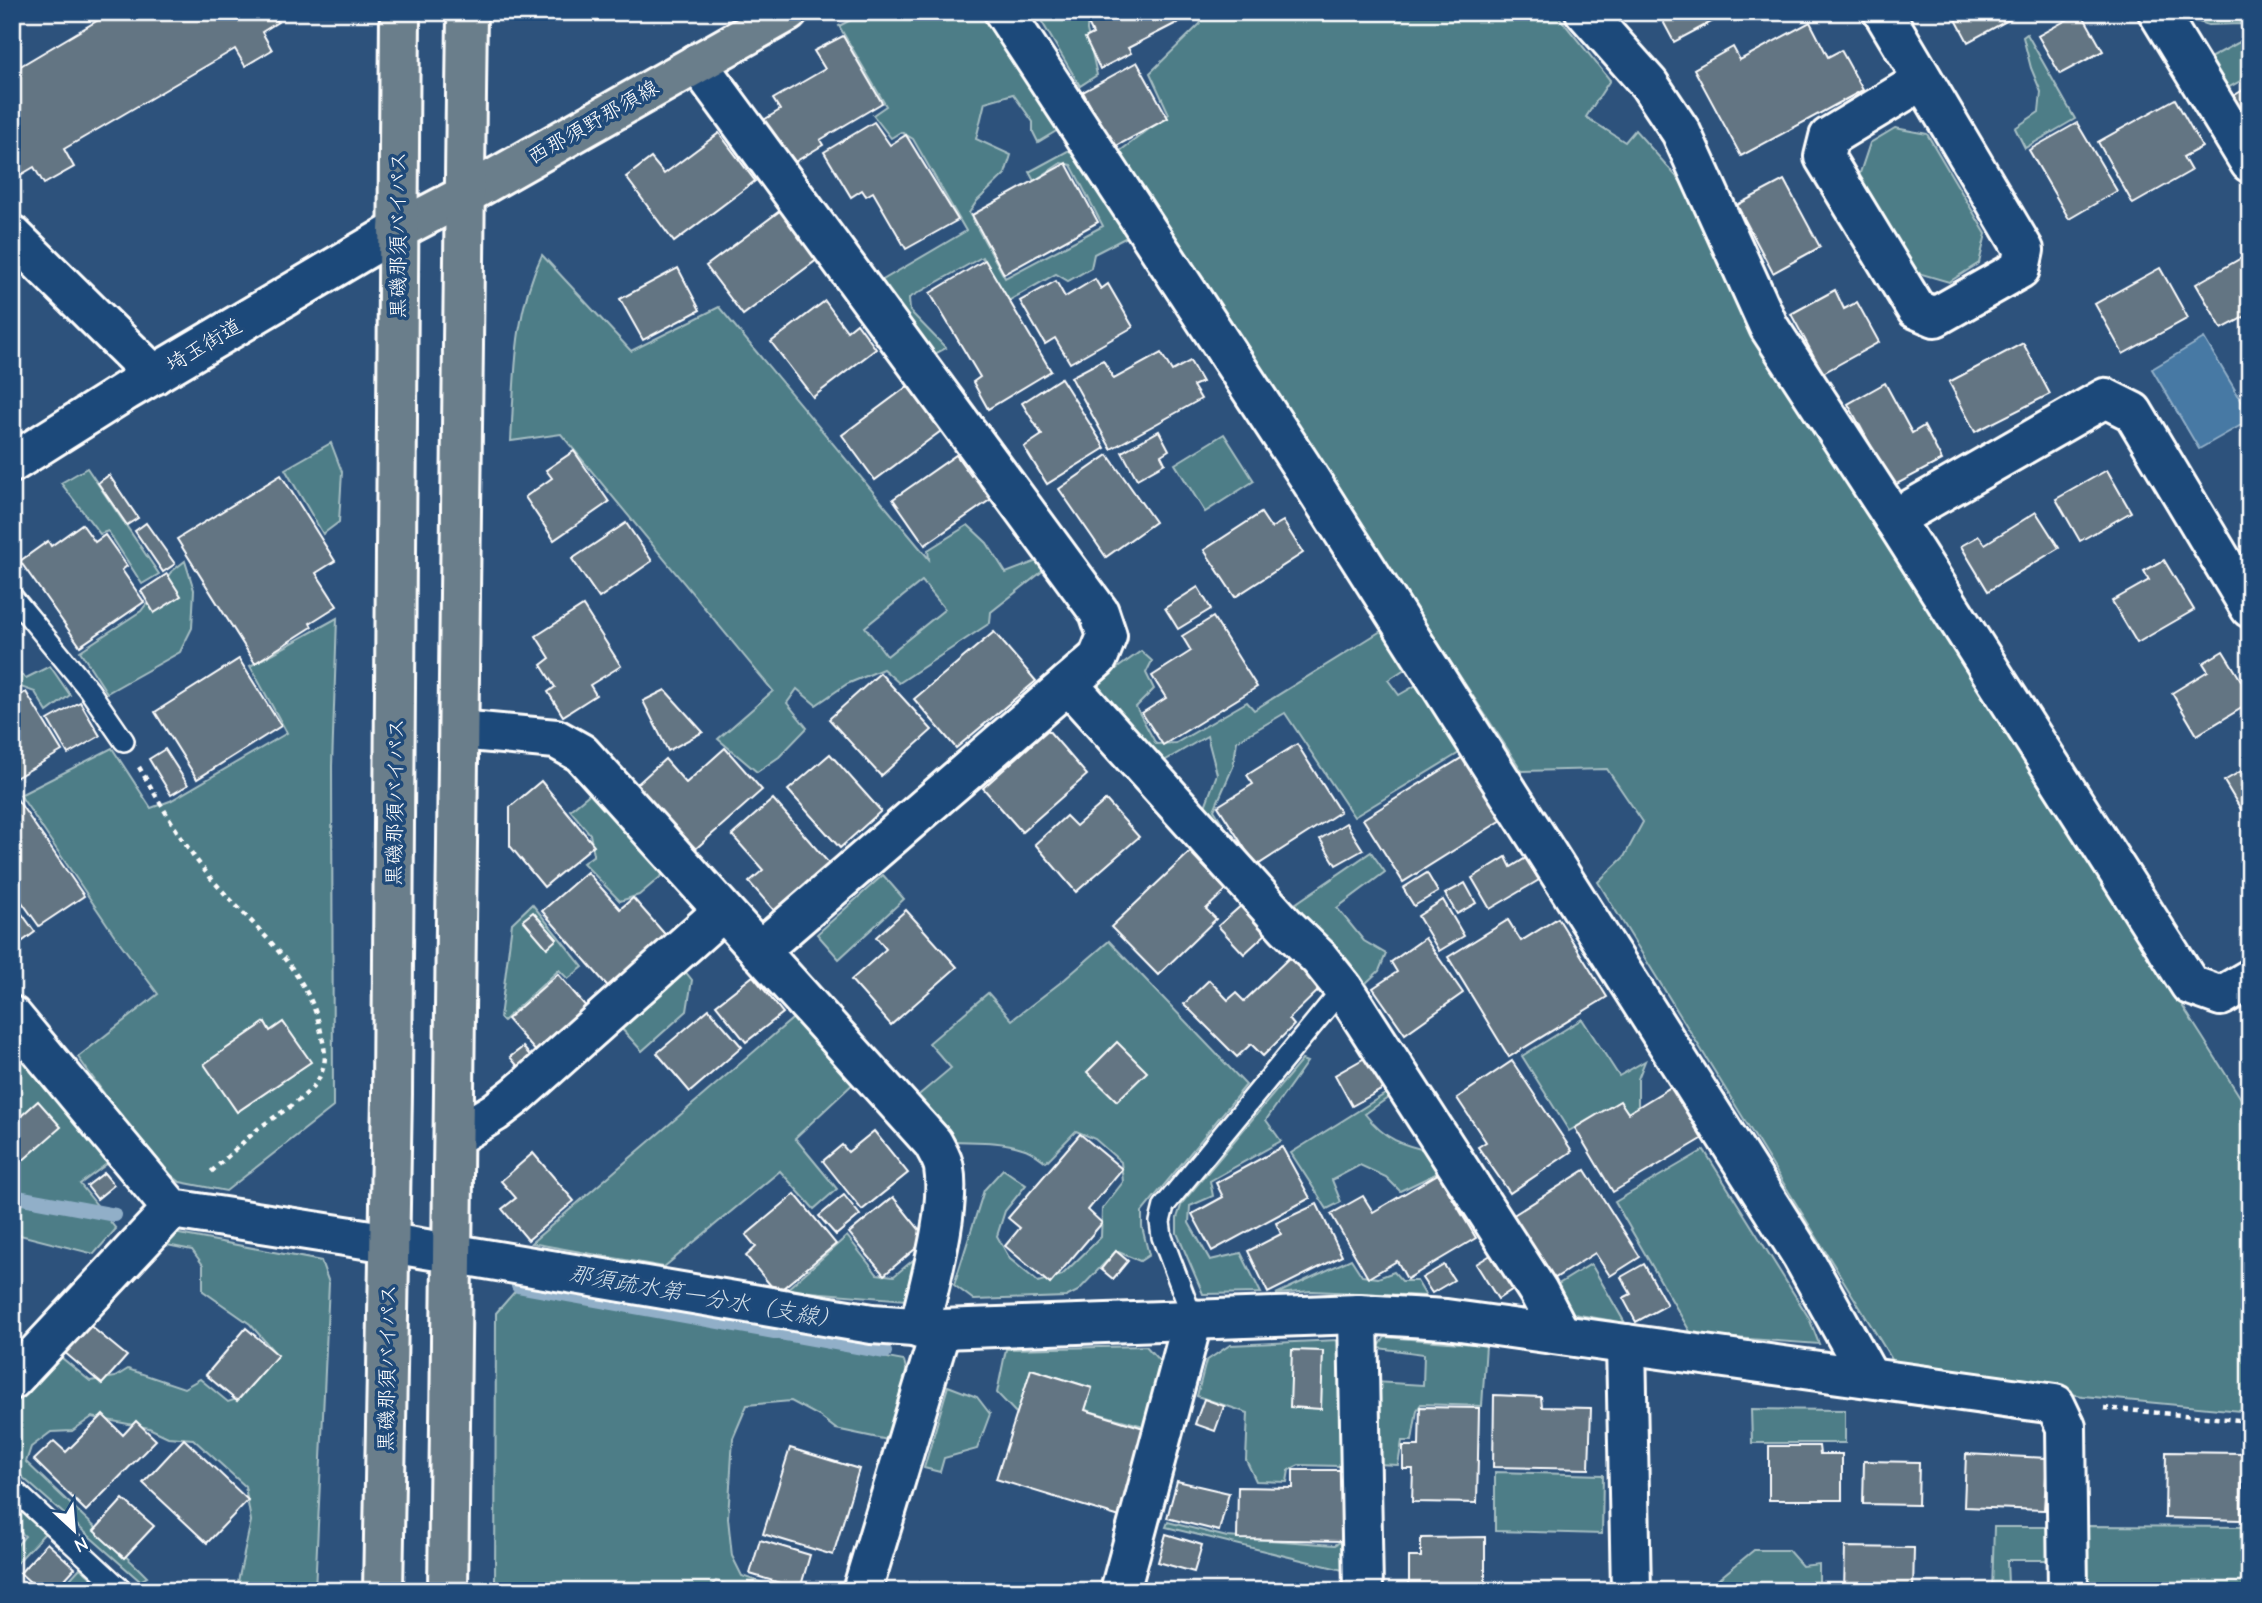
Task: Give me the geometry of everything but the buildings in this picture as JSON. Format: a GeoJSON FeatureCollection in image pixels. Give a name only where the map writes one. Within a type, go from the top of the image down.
{"type":"FeatureCollection","features":[{"type":"Feature","properties":{"kind":"main road","name":"黒磯那須バイパス"},"geometry":{"type":"LineString","coordinates":[[383,1591],[390,1243],[400,12]]}},
{"type":"Feature","properties":{"kind":"main road"},"geometry":{"type":"LineString","coordinates":[[448,1591],[467,12]]}},
{"type":"Feature","properties":{"kind":"main road","name":"西那須野那須線"},"geometry":{"type":"LineString","coordinates":[[398,230],[465,195],[788,12]]}},
{"type":"Feature","properties":{"kind":"street"},"geometry":{"type":"LineString","coordinates":[[1004,12],[1306,473],[1802,1256],[1869,1377]]}},
{"type":"Feature","properties":{"kind":"street"},"geometry":{"type":"LineString","coordinates":[[1585,12],[1649,84],[1681,132],[1769,327],[2190,985],[2221,996],[2250,979]]}},
{"type":"Feature","properties":{"kind":"street"},"geometry":{"type":"LineString","coordinates":[[1883,12],[2024,250],[2020,269],[1935,317],[1916,309],[1824,157],[1829,137],[1923,80]]}},
{"type":"Feature","properties":{"kind":"street"},"geometry":{"type":"LineString","coordinates":[[2158,12],[2250,163]]}},
{"type":"Feature","properties":{"kind":"street"},"geometry":{"type":"LineString","coordinates":[[697,64],[1100,612],[1107,636],[1098,658],[759,951]]}},
{"type":"Feature","properties":{"kind":"street","name":"埼玉街道"},"geometry":{"type":"LineString","coordinates":[[12,463],[154,374],[398,230]]}},
{"type":"Feature","properties":{"kind":"street"},"geometry":{"type":"LineString","coordinates":[[12,235],[154,374]]}},
{"type":"Feature","properties":{"kind":"street"},"geometry":{"type":"LineString","coordinates":[[1894,519],[2105,398],[2133,412],[2250,608]]}},
{"type":"Feature","properties":{"kind":"street"},"geometry":{"type":"LineString","coordinates":[[1068,684],[1287,927],[1320,958],[1343,988],[1538,1291],[1560,1333]]}},
{"type":"Feature","properties":{"kind":"street"},"geometry":{"type":"LineString","coordinates":[[459,730],[556,739],[581,752],[933,1143],[944,1166],[945,1194],[930,1329],[862,1591]]}},
{"type":"Feature","properties":{"kind":"street"},"geometry":{"type":"LineString","coordinates":[[454,1137],[517,1096],[723,911]]}},
{"type":"Feature","properties":{"kind":"street"},"geometry":{"type":"LineString","coordinates":[[12,1016],[172,1209],[453,1253],[872,1324],[930,1329],[1358,1314],[1446,1319],[2055,1404],[2066,1427],[2068,1591]]}},
{"type":"Feature","properties":{"kind":"street"},"geometry":{"type":"LineString","coordinates":[[12,1380],[172,1209]]}},
{"type":"Feature","properties":{"kind":"street"},"geometry":{"type":"LineString","coordinates":[[1358,1314],[1363,1591]]}},
{"type":"Feature","properties":{"kind":"street"},"geometry":{"type":"LineString","coordinates":[[1120,1591],[1193,1319]]}},
{"type":"Feature","properties":{"kind":"street"},"geometry":{"type":"LineString","coordinates":[[1626,1344],[1631,1591]]}},
{"type":"Feature","properties":{"kind":"lane"},"geometry":{"type":"LineString","coordinates":[[12,596],[89,690],[124,741]]}},
{"type":"Feature","properties":{"kind":"lane"},"geometry":{"type":"LineString","coordinates":[[1193,1319],[1162,1237],[1160,1222],[1164,1206],[1343,988]]}},
{"type":"Feature","properties":{"kind":"lane"},"geometry":{"type":"LineString","coordinates":[[12,1488],[123,1591]]}},
{"type":"Feature","properties":{"kind":"path"},"geometry":{"type":"LineString","coordinates":[[124,741],[176,830],[200,864],[305,985],[319,1022],[327,1058],[318,1081],[293,1104],[260,1128],[172,1209]]}},
{"type":"Feature","properties":{"kind":"path"},"geometry":{"type":"LineString","coordinates":[[2055,1404],[2250,1421]]}},
{"type":"Feature","properties":{"kind":"green space"},"geometry":{"type":"Polygon","coordinates":[[[866,12],[979,12],[1058,130],[1038,142],[1033,132],[1033,122],[1013,94],[985,102],[976,139],[1011,155],[1005,174],[977,201],[969,213],[1005,278],[1103,226],[1071,165],[1061,163],[1034,181],[1029,172],[1073,148],[1127,237],[1094,254],[1091,268],[1068,281],[1056,274],[1008,301],[982,257],[909,298],[910,311],[946,348],[933,355],[881,281],[966,231],[913,139],[901,132],[891,138],[873,115],[886,106],[839,26],[866,12]]]}},
{"type":"Feature","properties":{"kind":"green space"},"geometry":{"type":"Polygon","coordinates":[[[1036,12],[1088,12],[1087,30],[1097,75],[1080,86],[1036,12]]]}},
{"type":"Feature","properties":{"kind":"green space"},"geometry":{"type":"Polygon","coordinates":[[[1206,12],[1555,12],[1610,80],[1586,117],[1625,142],[1635,130],[1684,185],[1753,337],[2250,1113],[2250,1412],[2083,1396],[1896,1366],[1598,882],[1624,857],[1643,822],[1607,769],[1522,771],[1141,189],[1120,151],[1169,114],[1150,73],[1200,24],[1206,12]]]}},
{"type":"Feature","properties":{"kind":"green space"},"geometry":{"type":"Polygon","coordinates":[[[2180,12],[2250,12],[2250,76],[2224,90],[2208,59],[2249,37],[2241,24],[2208,25],[2183,17],[2180,12]]]}},
{"type":"Feature","properties":{"kind":"green space"},"geometry":{"type":"Polygon","coordinates":[[[2027,34],[2075,119],[2025,148],[2015,128],[2039,112],[2041,92],[2023,37],[2027,34]]]}},
{"type":"Feature","properties":{"kind":"green space"},"geometry":{"type":"Polygon","coordinates":[[[1895,128],[1927,134],[1986,234],[1979,263],[1949,282],[1918,273],[1859,176],[1870,143],[1895,128]]]}},
{"type":"Feature","properties":{"kind":"green space"},"geometry":{"type":"Polygon","coordinates":[[[542,255],[631,351],[719,307],[929,559],[928,550],[968,525],[987,543],[1006,573],[1037,561],[1044,570],[991,612],[990,623],[899,683],[883,669],[847,684],[816,705],[797,689],[787,703],[807,728],[779,757],[757,772],[718,739],[773,691],[561,434],[511,441],[517,346],[525,300],[542,255]],[[922,581],[865,627],[887,656],[945,609],[922,581]]]}},
{"type":"Feature","properties":{"kind":"green space"},"geometry":{"type":"Polygon","coordinates":[[[1224,434],[1254,481],[1205,512],[1175,464],[1224,434]]]}},
{"type":"Feature","properties":{"kind":"green space"},"geometry":{"type":"Polygon","coordinates":[[[331,443],[342,472],[339,522],[323,534],[285,469],[331,443]]]}},
{"type":"Feature","properties":{"kind":"green space"},"geometry":{"type":"Polygon","coordinates":[[[87,468],[159,574],[142,584],[108,531],[100,534],[61,483],[87,468]]]}},
{"type":"Feature","properties":{"kind":"green space"},"geometry":{"type":"Polygon","coordinates":[[[185,561],[194,590],[192,628],[180,652],[107,693],[80,651],[141,611],[171,572],[185,561]]]}},
{"type":"Feature","properties":{"kind":"green space"},"geometry":{"type":"Polygon","coordinates":[[[337,618],[332,766],[333,1107],[226,1191],[180,1182],[151,1159],[78,1057],[158,994],[115,936],[20,795],[112,748],[151,808],[170,801],[287,733],[250,666],[337,618]]]}},
{"type":"Feature","properties":{"kind":"green space"},"geometry":{"type":"Polygon","coordinates":[[[1389,626],[1414,663],[1388,680],[1399,695],[1425,680],[1469,747],[1354,817],[1285,713],[1237,741],[1233,767],[1214,810],[1234,841],[1203,812],[1217,774],[1207,736],[1159,764],[1090,688],[1141,651],[1152,661],[1146,673],[1154,689],[1136,707],[1156,744],[1176,743],[1247,702],[1254,710],[1389,626]]]}},
{"type":"Feature","properties":{"kind":"green space"},"geometry":{"type":"Polygon","coordinates":[[[50,666],[70,695],[47,712],[35,692],[21,687],[12,692],[12,668],[26,678],[50,666]]]}},
{"type":"Feature","properties":{"kind":"green space"},"geometry":{"type":"Polygon","coordinates":[[[593,791],[665,873],[639,895],[620,901],[583,863],[594,855],[590,834],[570,810],[593,791]]]}},
{"type":"Feature","properties":{"kind":"green space"},"geometry":{"type":"Polygon","coordinates":[[[1371,852],[1385,872],[1337,908],[1364,941],[1386,954],[1379,971],[1366,983],[1382,1011],[1383,1022],[1292,906],[1371,852]]]}},
{"type":"Feature","properties":{"kind":"green space"},"geometry":{"type":"Polygon","coordinates":[[[883,875],[904,899],[839,959],[817,934],[883,875]]]}},
{"type":"Feature","properties":{"kind":"green space"},"geometry":{"type":"Polygon","coordinates":[[[532,904],[583,967],[568,979],[559,970],[503,1021],[500,1018],[512,923],[532,904]]]}},
{"type":"Feature","properties":{"kind":"green space"},"geometry":{"type":"Polygon","coordinates":[[[1109,941],[1246,1085],[1142,1212],[1142,1227],[1149,1255],[1140,1261],[1116,1251],[1078,1291],[1066,1297],[974,1300],[954,1285],[984,1190],[1003,1169],[1026,1185],[1005,1211],[997,1236],[1010,1259],[1038,1282],[1062,1275],[1101,1237],[1102,1209],[1123,1182],[1121,1162],[1095,1139],[1076,1131],[1046,1162],[1029,1150],[1012,1145],[939,1140],[908,1104],[951,1068],[929,1043],[988,993],[1012,1020],[1109,941]]]}},
{"type":"Feature","properties":{"kind":"green space"},"geometry":{"type":"Polygon","coordinates":[[[684,970],[692,980],[687,1011],[642,1051],[620,1027],[684,970]]]}},
{"type":"Feature","properties":{"kind":"green space"},"geometry":{"type":"Polygon","coordinates":[[[798,1014],[858,1079],[795,1138],[837,1189],[814,1209],[780,1171],[664,1267],[531,1243],[798,1014]]]}},
{"type":"Feature","properties":{"kind":"green space"},"geometry":{"type":"Polygon","coordinates":[[[1582,1019],[1619,1076],[1645,1061],[1638,1079],[1638,1106],[1628,1113],[1620,1101],[1569,1131],[1522,1056],[1582,1019]]]}},
{"type":"Feature","properties":{"kind":"green space"},"geometry":{"type":"Polygon","coordinates":[[[12,1037],[112,1160],[80,1184],[116,1229],[94,1254],[12,1233],[12,1037]]]}},
{"type":"Feature","properties":{"kind":"green space"},"geometry":{"type":"Polygon","coordinates":[[[1302,1060],[1307,1062],[1266,1120],[1281,1141],[1210,1181],[1213,1196],[1190,1206],[1189,1223],[1210,1260],[1241,1253],[1261,1293],[1203,1294],[1177,1233],[1177,1218],[1182,1203],[1302,1060]]]}},
{"type":"Feature","properties":{"kind":"green space"},"geometry":{"type":"Polygon","coordinates":[[[1390,1091],[1392,1095],[1365,1114],[1387,1136],[1412,1147],[1433,1152],[1444,1170],[1400,1191],[1386,1177],[1360,1165],[1332,1180],[1341,1202],[1327,1209],[1291,1153],[1390,1091]]]}},
{"type":"Feature","properties":{"kind":"green space"},"geometry":{"type":"Polygon","coordinates":[[[1704,1150],[1809,1318],[1819,1344],[1692,1335],[1615,1202],[1704,1150]]]}},
{"type":"Feature","properties":{"kind":"green space"},"geometry":{"type":"Polygon","coordinates":[[[174,1233],[321,1261],[329,1283],[315,1591],[236,1591],[251,1521],[245,1486],[193,1439],[168,1437],[149,1428],[92,1417],[72,1431],[51,1432],[31,1447],[26,1462],[147,1577],[140,1581],[12,1468],[12,1404],[57,1354],[90,1381],[115,1377],[128,1369],[184,1388],[200,1379],[228,1402],[240,1398],[277,1355],[250,1324],[203,1291],[203,1265],[192,1250],[167,1245],[174,1233]]]}},
{"type":"Feature","properties":{"kind":"green space"},"geometry":{"type":"Polygon","coordinates":[[[847,1236],[877,1274],[894,1276],[918,1256],[906,1300],[786,1290],[847,1236]]]}},
{"type":"Feature","properties":{"kind":"green space"},"geometry":{"type":"Polygon","coordinates":[[[1351,1259],[1362,1276],[1378,1278],[1394,1272],[1402,1281],[1417,1281],[1426,1296],[1312,1291],[1276,1294],[1351,1259]]]}},
{"type":"Feature","properties":{"kind":"green space"},"geometry":{"type":"Polygon","coordinates":[[[1591,1264],[1625,1323],[1568,1313],[1552,1288],[1591,1264]]]}},
{"type":"Feature","properties":{"kind":"green space"},"geometry":{"type":"Polygon","coordinates":[[[516,1290],[904,1361],[907,1372],[888,1440],[836,1429],[791,1401],[747,1405],[733,1438],[728,1518],[732,1556],[742,1576],[786,1591],[747,1591],[716,1581],[706,1591],[495,1591],[496,1313],[516,1290]]]}},
{"type":"Feature","properties":{"kind":"green space"},"geometry":{"type":"Polygon","coordinates":[[[1385,1337],[1486,1345],[1482,1406],[1421,1404],[1417,1410],[1412,1441],[1402,1441],[1398,1465],[1376,1464],[1375,1382],[1423,1385],[1424,1354],[1378,1348],[1385,1337]]]}},
{"type":"Feature","properties":{"kind":"green space"},"geometry":{"type":"Polygon","coordinates":[[[1338,1340],[1351,1351],[1351,1572],[1166,1527],[1168,1522],[1227,1537],[1335,1545],[1346,1539],[1348,1477],[1340,1466],[1299,1465],[1289,1470],[1287,1482],[1256,1481],[1246,1460],[1248,1413],[1197,1396],[1206,1361],[1230,1345],[1338,1340]]]}},
{"type":"Feature","properties":{"kind":"green space"},"geometry":{"type":"Polygon","coordinates":[[[1146,1346],[1162,1364],[1151,1428],[1085,1410],[1092,1388],[1031,1369],[1017,1414],[997,1393],[1006,1349],[1146,1346]]]}},
{"type":"Feature","properties":{"kind":"green space"},"geometry":{"type":"Polygon","coordinates":[[[948,1386],[977,1397],[990,1414],[977,1449],[944,1458],[940,1472],[924,1468],[948,1386]]]}},
{"type":"Feature","properties":{"kind":"green space"},"geometry":{"type":"Polygon","coordinates":[[[1751,1409],[1845,1410],[1845,1443],[1752,1443],[1751,1409]]]}},
{"type":"Feature","properties":{"kind":"green space"},"geometry":{"type":"Polygon","coordinates":[[[1495,1472],[1603,1475],[1602,1534],[1495,1531],[1495,1472]]]}},
{"type":"Feature","properties":{"kind":"green space"},"geometry":{"type":"Polygon","coordinates":[[[12,1504],[45,1533],[12,1568],[12,1551],[25,1536],[12,1525],[12,1504]]]}},
{"type":"Feature","properties":{"kind":"green space"},"geometry":{"type":"Polygon","coordinates":[[[2087,1526],[2249,1527],[2249,1591],[2085,1591],[2087,1526]]]}},
{"type":"Feature","properties":{"kind":"green space"},"geometry":{"type":"Polygon","coordinates":[[[1994,1527],[2049,1527],[2050,1560],[2007,1560],[2008,1584],[2049,1588],[2049,1591],[1992,1591],[1994,1527]]]}},
{"type":"Feature","properties":{"kind":"green space"},"geometry":{"type":"Polygon","coordinates":[[[1754,1550],[1788,1550],[1802,1566],[1819,1564],[1819,1591],[1704,1591],[1754,1550]]]}},
{"type":"Feature","properties":{"kind":"green space"},"geometry":{"type":"Polygon","coordinates":[[[80,1568],[107,1591],[59,1591],[80,1568]]]}},
{"type":"Feature","properties":{"kind":"water"},"geometry":{"type":"Polygon","coordinates":[[[2204,338],[2250,415],[2250,420],[2199,449],[2152,369],[2204,338]]]}},
{"type":"Feature","properties":{"kind":"waterway","name":"那須疏水第一分水（支線）"},"geometry":{"type":"LineString","coordinates":[[12,1196],[115,1215]]}},
{"type":"Feature","properties":{"kind":"waterway","name":"那須疏水第一分水（支線）"},"geometry":{"type":"LineString","coordinates":[[518,1286],[885,1352]]}}]}
